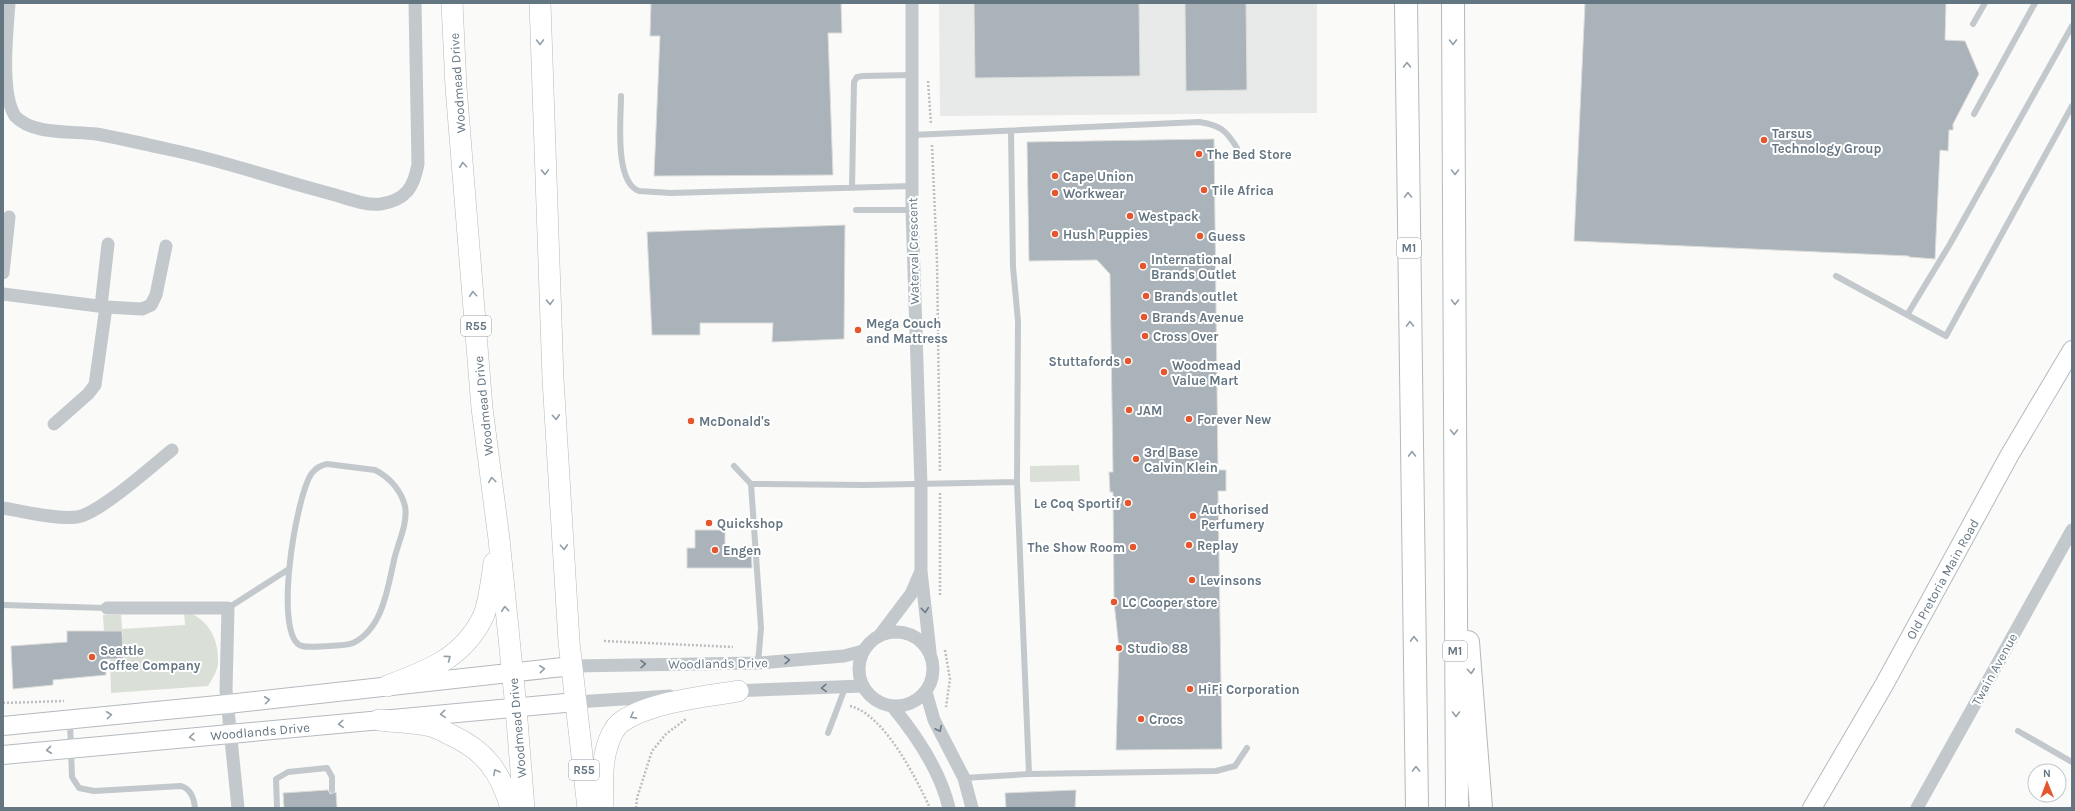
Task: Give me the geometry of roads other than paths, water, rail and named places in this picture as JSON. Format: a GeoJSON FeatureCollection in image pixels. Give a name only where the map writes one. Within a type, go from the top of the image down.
{"type":"FeatureCollection","features":[{"type":"Feature","properties":{"kind":"highway","name":"M1"},"geometry":{"type":"LineString","coordinates":[[1406,3],[1417,808]]}},
{"type":"Feature","properties":{"kind":"highway","name":"M1"},"geometry":{"type":"LineString","coordinates":[[1453,3],[1455,143],[1454,493],[1457,808]]}},
{"type":"Feature","properties":{"kind":"highway"},"geometry":{"type":"LineString","coordinates":[[1454,493],[1471,669],[1481,808]]}},
{"type":"Feature","properties":{"kind":"main road","name":"Woodmead Drive"},"geometry":{"type":"LineString","coordinates":[[452,3],[456,87],[482,408],[499,539],[516,708],[524,808]]}},
{"type":"Feature","properties":{"kind":"main road","name":"R55"},"geometry":{"type":"LineString","coordinates":[[540,3],[553,371],[572,666],[588,808]]}},
{"type":"Feature","properties":{"kind":"main road","name":"Old Pretoria Main Road"},"geometry":{"type":"LineString","coordinates":[[1812,808],[1884,685],[2009,456],[2072,350]]}},
{"type":"Feature","properties":{"kind":"main road"},"geometry":{"type":"LineString","coordinates":[[387,686],[445,662],[463,646],[484,616],[499,539]]}},
{"type":"Feature","properties":{"kind":"main road"},"geometry":{"type":"LineString","coordinates":[[3,726],[228,704],[572,666]]}},
{"type":"Feature","properties":{"kind":"main road"},"geometry":{"type":"LineString","coordinates":[[602,808],[607,747],[614,730],[620,723],[637,713],[677,702],[738,691]]}},
{"type":"Feature","properties":{"kind":"main road","name":"Woodlands Drive"},"geometry":{"type":"LineString","coordinates":[[3,755],[576,702]]}},
{"type":"Feature","properties":{"kind":"main road"},"geometry":{"type":"LineString","coordinates":[[379,720],[432,726],[478,750],[493,768],[506,792],[511,808]]}},
{"type":"Feature","properties":{"kind":"street"},"geometry":{"type":"LineString","coordinates":[[9,3],[3,78],[7,97],[15,116],[30,125],[48,130],[96,134],[196,155],[323,192],[361,202],[379,204],[395,201],[408,191],[415,180],[418,164],[416,3]]}},
{"type":"Feature","properties":{"kind":"street","name":"Waterval Crescent"},"geometry":{"type":"LineString","coordinates":[[912,3],[912,210],[921,485],[921,571],[930,652]]}},
{"type":"Feature","properties":{"kind":"street"},"geometry":{"type":"LineString","coordinates":[[3,273],[9,217]]}},
{"type":"Feature","properties":{"kind":"street"},"geometry":{"type":"LineString","coordinates":[[54,424],[88,394],[95,385],[108,244]]}},
{"type":"Feature","properties":{"kind":"street"},"geometry":{"type":"LineString","coordinates":[[3,294],[103,306],[142,309],[152,305],[156,295],[161,262],[166,246]]}},
{"type":"Feature","properties":{"kind":"street"},"geometry":{"type":"LineString","coordinates":[[3,508],[68,518],[87,514],[98,508],[172,450]]}},
{"type":"Feature","properties":{"kind":"street","name":"Twain Avenue"},"geometry":{"type":"LineString","coordinates":[[1917,808],[2072,530]]}},
{"type":"Feature","properties":{"kind":"street","name":"Waterval Crescent"},"geometry":{"type":"LineString","coordinates":[[880,635],[911,594],[921,571]]}},
{"type":"Feature","properties":{"kind":"street"},"geometry":{"type":"LineString","coordinates":[[107,608],[228,608],[226,681],[238,808]]}},
{"type":"Feature","properties":{"kind":"street"},"geometry":{"type":"LineString","coordinates":[[891,631],[904,632],[916,637],[926,645],[930,652],[934,669],[932,681],[926,692],[916,701],[904,706],[892,706],[881,703],[870,696],[863,686],[859,675],[859,663],[863,652],[870,642],[880,635],[891,631]]}},
{"type":"Feature","properties":{"kind":"street","name":"Woodlands Drive"},"geometry":{"type":"LineString","coordinates":[[572,666],[758,663],[844,656],[863,652]]}},
{"type":"Feature","properties":{"kind":"street"},"geometry":{"type":"LineString","coordinates":[[576,702],[738,691],[845,688],[863,686]]}},
{"type":"Feature","properties":{"kind":"street"},"geometry":{"type":"LineString","coordinates":[[926,692],[934,720],[964,778],[972,808]]}},
{"type":"Feature","properties":{"kind":"street"},"geometry":{"type":"LineString","coordinates":[[892,706],[923,749],[941,783],[949,808]]}},
{"type":"Feature","properties":{"kind":"lane"},"geometry":{"type":"LineString","coordinates":[[1973,24],[1985,3]]}},
{"type":"Feature","properties":{"kind":"lane"},"geometry":{"type":"LineString","coordinates":[[1974,114],[2035,3]]}},
{"type":"Feature","properties":{"kind":"lane"},"geometry":{"type":"LineString","coordinates":[[1907,315],[1950,244],[2072,26]]}},
{"type":"Feature","properties":{"kind":"lane"},"geometry":{"type":"LineString","coordinates":[[852,188],[854,82],[857,77],[863,76],[912,75]]}},
{"type":"Feature","properties":{"kind":"lane"},"geometry":{"type":"LineString","coordinates":[[621,96],[621,158],[629,182],[635,190],[672,193],[912,186]]}},
{"type":"Feature","properties":{"kind":"lane"},"geometry":{"type":"LineString","coordinates":[[1836,276],[1946,336],[2072,106]]}},
{"type":"Feature","properties":{"kind":"lane"},"geometry":{"type":"LineString","coordinates":[[912,135],[1011,132],[1199,122],[1220,127],[1227,132],[1237,148]]}},
{"type":"Feature","properties":{"kind":"lane"},"geometry":{"type":"LineString","coordinates":[[1011,132],[1013,267],[1018,321],[1017,482],[1029,774]]}},
{"type":"Feature","properties":{"kind":"lane"},"geometry":{"type":"LineString","coordinates":[[856,210],[912,210]]}},
{"type":"Feature","properties":{"kind":"lane"},"geometry":{"type":"LineString","coordinates":[[327,464],[374,470],[381,473],[394,484],[400,493],[406,515],[379,615],[373,625],[360,638],[346,645],[304,646],[297,644],[292,636],[288,621],[289,569],[294,528],[308,481],[319,467],[327,464]]}},
{"type":"Feature","properties":{"kind":"lane"},"geometry":{"type":"LineString","coordinates":[[734,466],[751,484],[762,628],[758,663]]}},
{"type":"Feature","properties":{"kind":"lane"},"geometry":{"type":"LineString","coordinates":[[751,484],[921,485],[1017,482]]}},
{"type":"Feature","properties":{"kind":"lane"},"geometry":{"type":"LineString","coordinates":[[228,608],[289,569]]}},
{"type":"Feature","properties":{"kind":"lane"},"geometry":{"type":"LineString","coordinates":[[3,605],[107,608]]}},
{"type":"Feature","properties":{"kind":"lane"},"geometry":{"type":"LineString","coordinates":[[828,733],[845,688]]}},
{"type":"Feature","properties":{"kind":"lane"},"geometry":{"type":"LineString","coordinates":[[70,719],[72,777],[79,788],[94,791],[181,786],[189,791],[193,798],[195,808]]}},
{"type":"Feature","properties":{"kind":"lane"},"geometry":{"type":"LineString","coordinates":[[2018,731],[2072,762]]}},
{"type":"Feature","properties":{"kind":"lane"},"geometry":{"type":"LineString","coordinates":[[964,778],[1029,774],[1216,771],[1235,766],[1247,748]]}},
{"type":"Feature","properties":{"kind":"lane"},"geometry":{"type":"LineString","coordinates":[[277,808],[276,778],[288,772],[327,768],[332,777],[332,790]]}},
{"type":"Feature","properties":{"kind":"place","name":"Tarsus Technology Group"},"geometry":{"type":"Point","coordinates":[1764,140]}},
{"type":"Feature","properties":{"kind":"place","name":"The Bed Store"},"geometry":{"type":"Point","coordinates":[1199,154]}},
{"type":"Feature","properties":{"kind":"place","name":"Cape Union"},"geometry":{"type":"Point","coordinates":[1055,176]}},
{"type":"Feature","properties":{"kind":"place","name":"Tile Africa"},"geometry":{"type":"Point","coordinates":[1204,190]}},
{"type":"Feature","properties":{"kind":"place","name":"Workwear"},"geometry":{"type":"Point","coordinates":[1055,193]}},
{"type":"Feature","properties":{"kind":"place","name":"Westpack"},"geometry":{"type":"Point","coordinates":[1130,216]}},
{"type":"Feature","properties":{"kind":"place","name":"Hush Puppies"},"geometry":{"type":"Point","coordinates":[1055,234]}},
{"type":"Feature","properties":{"kind":"place","name":"Guess"},"geometry":{"type":"Point","coordinates":[1200,236]}},
{"type":"Feature","properties":{"kind":"place","name":"International Brands Outlet"},"geometry":{"type":"Point","coordinates":[1143,266]}},
{"type":"Feature","properties":{"kind":"place","name":"Brands outlet"},"geometry":{"type":"Point","coordinates":[1146,296]}},
{"type":"Feature","properties":{"kind":"place","name":"Brands Avenue"},"geometry":{"type":"Point","coordinates":[1144,317]}},
{"type":"Feature","properties":{"kind":"place","name":"Mega Couch and Mattress"},"geometry":{"type":"Point","coordinates":[858,330]}},
{"type":"Feature","properties":{"kind":"place","name":"Cross Over"},"geometry":{"type":"Point","coordinates":[1145,336]}},
{"type":"Feature","properties":{"kind":"place","name":"Stuttafords"},"geometry":{"type":"Point","coordinates":[1128,361]}},
{"type":"Feature","properties":{"kind":"place","name":"Woodmead Value Mart"},"geometry":{"type":"Point","coordinates":[1164,372]}},
{"type":"Feature","properties":{"kind":"place","name":"JAM"},"geometry":{"type":"Point","coordinates":[1129,410]}},
{"type":"Feature","properties":{"kind":"place","name":"Forever New"},"geometry":{"type":"Point","coordinates":[1189,419]}},
{"type":"Feature","properties":{"kind":"place","name":"McDonald's"},"geometry":{"type":"Point","coordinates":[691,421]}},
{"type":"Feature","properties":{"kind":"place","name":"3rd Base Calvin Klein"},"geometry":{"type":"Point","coordinates":[1136,459]}},
{"type":"Feature","properties":{"kind":"place","name":"Le Coq Sportif"},"geometry":{"type":"Point","coordinates":[1128,503]}},
{"type":"Feature","properties":{"kind":"place","name":"Authorised Perfumery"},"geometry":{"type":"Point","coordinates":[1193,516]}},
{"type":"Feature","properties":{"kind":"place","name":"Quickshop"},"geometry":{"type":"Point","coordinates":[709,523]}},
{"type":"Feature","properties":{"kind":"place","name":"Replay"},"geometry":{"type":"Point","coordinates":[1189,545]}},
{"type":"Feature","properties":{"kind":"place","name":"The Show Room"},"geometry":{"type":"Point","coordinates":[1133,547]}},
{"type":"Feature","properties":{"kind":"place","name":"Engen"},"geometry":{"type":"Point","coordinates":[715,550]}},
{"type":"Feature","properties":{"kind":"place","name":"Levinsons"},"geometry":{"type":"Point","coordinates":[1192,580]}},
{"type":"Feature","properties":{"kind":"place","name":"LC Cooper store"},"geometry":{"type":"Point","coordinates":[1114,602]}},
{"type":"Feature","properties":{"kind":"place","name":"Studio 88"},"geometry":{"type":"Point","coordinates":[1119,648]}},
{"type":"Feature","properties":{"kind":"place","name":"Seattle Coffee Company"},"geometry":{"type":"Point","coordinates":[92,657]}},
{"type":"Feature","properties":{"kind":"place","name":"HiFi Corporation"},"geometry":{"type":"Point","coordinates":[1190,689]}},
{"type":"Feature","properties":{"kind":"place","name":"Crocs"},"geometry":{"type":"Point","coordinates":[1141,719]}}]}
